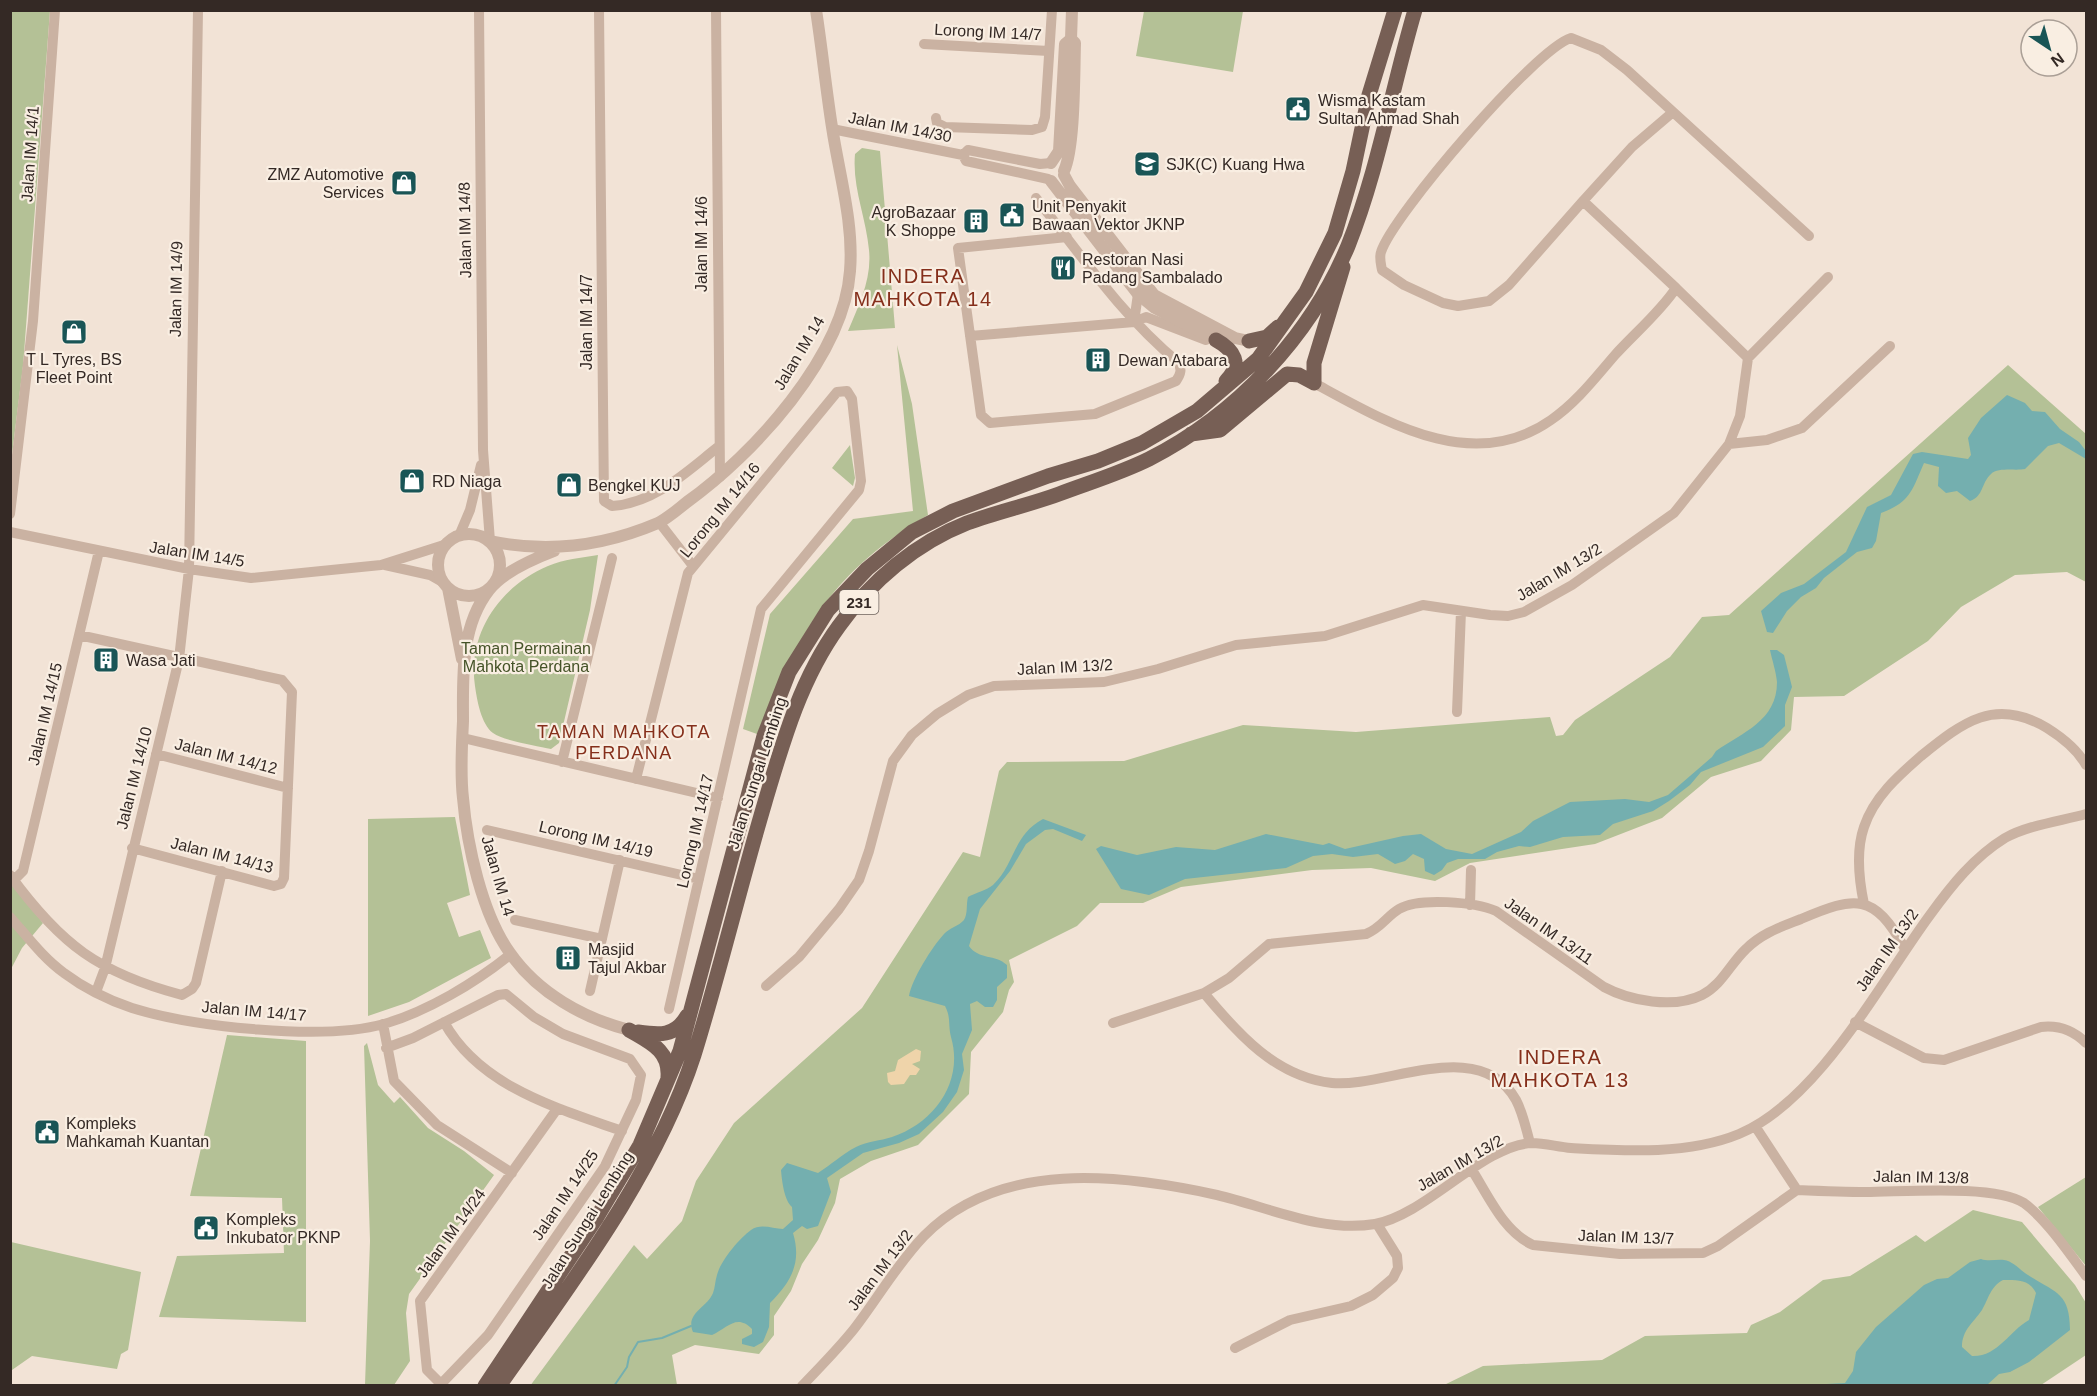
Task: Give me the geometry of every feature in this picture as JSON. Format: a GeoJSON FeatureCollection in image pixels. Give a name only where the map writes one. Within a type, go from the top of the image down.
{"type":"FeatureCollection","features":[{"type":"Feature","properties":{"kind":"main road","name":"Jalan Sungai Lembing"},"geometry":{"type":"LineString","coordinates":[[485,1386],[597,1217],[640,1145],[680,1051],[764,736],[789,672],[828,610],[867,569],[912,532],[952,511],[1142,444],[1197,411],[1258,359],[1306,291],[1335,233],[1353,171],[1369,95],[1395,10]]}},
{"type":"Feature","properties":{"kind":"main road","name":"Jalan Sungai Lembing"},"geometry":{"type":"LineString","coordinates":[[499,1386],[610,1224],[674,1108],[693,1056],[782,744],[804,684],[839,625],[891,568],[949,531],[1056,495],[1148,460],[1191,434],[1264,375],[1294,339],[1347,249],[1361,207],[1415,10]]}},
{"type":"Feature","properties":{"kind":"main road"},"geometry":{"type":"LineString","coordinates":[[1191,434],[1220,430],[1287,374],[1299,375],[1314,383],[1314,363],[1340,283],[1347,249]]}},
{"type":"Feature","properties":{"kind":"main road"},"geometry":{"type":"LineString","coordinates":[[1249,341],[1267,337],[1287,320]]}},
{"type":"Feature","properties":{"kind":"main road"},"geometry":{"type":"LineString","coordinates":[[1197,411],[1235,370],[1232,351],[1216,340]]}},
{"type":"Feature","properties":{"kind":"main road"},"geometry":{"type":"LineString","coordinates":[[629,1030],[667,1034],[679,1027],[690,1011]]}},
{"type":"Feature","properties":{"kind":"main road"},"geometry":{"type":"LineString","coordinates":[[629,1030],[663,1053],[668,1065],[666,1085]]}},
{"type":"Feature","properties":{"kind":"street","name":"Jalan IM 14/1"},"geometry":{"type":"LineString","coordinates":[[10,514],[33,321],[55,10]]}},
{"type":"Feature","properties":{"kind":"street","name":"Jalan IM 14/9"},"geometry":{"type":"LineString","coordinates":[[189,569],[198,10]]}},
{"type":"Feature","properties":{"kind":"street","name":"Jalan IM 14/8"},"geometry":{"type":"LineString","coordinates":[[479,10],[483,450],[490,541]]}},
{"type":"Feature","properties":{"kind":"street","name":"Jalan IM 14/7"},"geometry":{"type":"LineString","coordinates":[[599,10],[604,501],[612,506],[618,506],[652,496],[718,447]]}},
{"type":"Feature","properties":{"kind":"street","name":"Jalan IM 14/6"},"geometry":{"type":"LineString","coordinates":[[716,10],[720,477]]}},
{"type":"Feature","properties":{"kind":"street","name":"Jalan IM 14"},"geometry":{"type":"LineString","coordinates":[[561,548],[611,538],[659,522],[720,477],[783,411],[813,370],[835,328],[846,297],[850,272],[850,243],[816,10]]}},
{"type":"Feature","properties":{"kind":"street"},"geometry":{"type":"LineString","coordinates":[[936,118],[945,127],[1032,130],[1042,127],[1045,117],[1052,10]]}},
{"type":"Feature","properties":{"kind":"street"},"geometry":{"type":"LineString","coordinates":[[1049,180],[1058,182],[1064,173],[1069,152],[1075,44],[1071,39],[1072,10]]}},
{"type":"Feature","properties":{"kind":"street"},"geometry":{"type":"LineString","coordinates":[[1071,39],[1065,44],[1059,151],[1045,171],[1049,180],[1138,294],[1155,308],[1216,340]]}},
{"type":"Feature","properties":{"kind":"street"},"geometry":{"type":"LineString","coordinates":[[1673,112],[1632,147],[1504,289],[1489,301],[1458,306],[1443,303],[1404,285],[1382,270],[1380,254],[1386,241],[1450,155],[1505,92],[1566,40],[1577,39],[1601,50],[1627,70],[1809,236]]}},
{"type":"Feature","properties":{"kind":"street","name":"Lorong IM 14/7"},"geometry":{"type":"LineString","coordinates":[[924,44],[1049,51]]}},
{"type":"Feature","properties":{"kind":"street","name":"Jalan IM 14/30"},"geometry":{"type":"LineString","coordinates":[[832,129],[963,155],[970,150],[1040,164],[1051,163]]}},
{"type":"Feature","properties":{"kind":"street","name":"Jalan IM 14/30"},"geometry":{"type":"LineString","coordinates":[[963,155],[966,161],[1049,180]]}},
{"type":"Feature","properties":{"kind":"street"},"geometry":{"type":"LineString","coordinates":[[1051,163],[1058,163],[1070,186],[1154,295],[1235,338],[1249,341]]}},
{"type":"Feature","properties":{"kind":"street"},"geometry":{"type":"LineString","coordinates":[[1036,198],[1067,237],[1134,322],[1178,362],[1181,368],[1176,381],[1095,414],[990,423],[981,416],[957,248],[1067,237]]}},
{"type":"Feature","properties":{"kind":"street"},"geometry":{"type":"LineString","coordinates":[[1583,201],[1748,358],[1828,277]]}},
{"type":"Feature","properties":{"kind":"street"},"geometry":{"type":"LineString","coordinates":[[1314,383],[1364,410],[1431,439],[1450,442],[1499,442],[1524,435],[1542,426],[1576,400],[1676,288]]}},
{"type":"Feature","properties":{"kind":"street"},"geometry":{"type":"LineString","coordinates":[[1134,322],[1138,294]]}},
{"type":"Feature","properties":{"kind":"street"},"geometry":{"type":"LineString","coordinates":[[970,336],[1134,322],[1146,317],[1154,318],[1205,340],[1216,340]]}},
{"type":"Feature","properties":{"kind":"street"},"geometry":{"type":"LineString","coordinates":[[1729,444],[1767,440],[1802,428],[1890,346]]}},
{"type":"Feature","properties":{"kind":"street","name":"Jalan IM 13/2"},"geometry":{"type":"LineString","coordinates":[[766,986],[799,957],[839,909],[859,880],[893,760],[923,725],[968,695],[994,686],[1104,682],[1236,645],[1325,636],[1423,605],[1508,616],[1542,604],[1674,513],[1729,444],[1740,416],[1748,358]]}},
{"type":"Feature","properties":{"kind":"street","name":"Lorong IM 14/17"},"geometry":{"type":"LineString","coordinates":[[669,1009],[761,609],[856,496],[861,482],[852,399],[844,390]]}},
{"type":"Feature","properties":{"kind":"street","name":"Lorong IM 14/16"},"geometry":{"type":"LineString","coordinates":[[636,779],[688,573],[834,395],[844,390]]}},
{"type":"Feature","properties":{"kind":"street","name":"Jalan IM 14/8"},"geometry":{"type":"LineString","coordinates":[[459,536],[470,510],[483,450]]}},
{"type":"Feature","properties":{"kind":"street"},"geometry":{"type":"LineString","coordinates":[[659,522],[693,566]]}},
{"type":"Feature","properties":{"kind":"street","name":"Jalan IM 14/5"},"geometry":{"type":"LineString","coordinates":[[10,532],[189,569],[262,578],[381,565]]}},
{"type":"Feature","properties":{"kind":"street"},"geometry":{"type":"LineString","coordinates":[[381,565],[447,544],[459,536],[473,534],[490,541],[524,548],[561,548]]}},
{"type":"Feature","properties":{"kind":"street"},"geometry":{"type":"LineString","coordinates":[[463,659],[475,617],[489,589],[498,577],[501,562],[490,541]]}},
{"type":"Feature","properties":{"kind":"street"},"geometry":{"type":"LineString","coordinates":[[447,544],[438,563],[446,586],[463,659]]}},
{"type":"Feature","properties":{"kind":"street"},"geometry":{"type":"LineString","coordinates":[[381,565],[430,574],[459,595],[472,597],[489,589],[521,567],[561,548]]}},
{"type":"Feature","properties":{"kind":"street","name":"Jalan IM 14/15"},"geometry":{"type":"LineString","coordinates":[[12,877],[23,871],[99,551]]}},
{"type":"Feature","properties":{"kind":"street"},"geometry":{"type":"LineString","coordinates":[[562,762],[612,558]]}},
{"type":"Feature","properties":{"kind":"street","name":"Jalan IM 14/10"},"geometry":{"type":"LineString","coordinates":[[96,992],[105,968],[179,659],[189,569]]}},
{"type":"Feature","properties":{"kind":"street"},"geometry":{"type":"LineString","coordinates":[[1457,712],[1461,611]]}},
{"type":"Feature","properties":{"kind":"street"},"geometry":{"type":"LineString","coordinates":[[79,635],[282,680],[290,687],[288,788]]}},
{"type":"Feature","properties":{"kind":"street","name":"Jalan IM 14"},"geometry":{"type":"LineString","coordinates":[[463,659],[462,797],[471,850],[495,927],[511,954],[537,983],[564,1003],[591,1017],[629,1030]]}},
{"type":"Feature","properties":{"kind":"street"},"geometry":{"type":"LineString","coordinates":[[1905,950],[1884,918],[1864,904],[1859,863],[1863,830],[1869,815],[1879,798],[1899,775],[1965,724],[1996,713],[2015,713],[2030,717],[2073,746],[2086,765]]}},
{"type":"Feature","properties":{"kind":"street"},"geometry":{"type":"LineString","coordinates":[[463,738],[718,798]]}},
{"type":"Feature","properties":{"kind":"street","name":"Jalan IM 14/12"},"geometry":{"type":"LineString","coordinates":[[156,754],[288,788]]}},
{"type":"Feature","properties":{"kind":"street","name":"Jalan IM 14/13"},"geometry":{"type":"LineString","coordinates":[[132,848],[274,886],[281,884],[284,878],[288,788]]}},
{"type":"Feature","properties":{"kind":"street","name":"Jalan IM 13/2"},"geometry":{"type":"LineString","coordinates":[[802,1386],[848,1336],[925,1236],[964,1205],[1012,1186],[1085,1178],[1154,1183],[1220,1196],[1323,1224],[1377,1224],[1412,1209],[1500,1153],[1530,1143],[1570,1148],[1630,1150],[1685,1147],[1708,1144],[1755,1126],[1798,1092],[1855,1023],[1955,881],[1969,866],[2010,835],[2086,814]]}},
{"type":"Feature","properties":{"kind":"street","name":"Lorong IM 14/19"},"geometry":{"type":"LineString","coordinates":[[487,830],[699,879]]}},
{"type":"Feature","properties":{"kind":"street"},"geometry":{"type":"LineString","coordinates":[[590,991],[620,860]]}},
{"type":"Feature","properties":{"kind":"street"},"geometry":{"type":"LineString","coordinates":[[1470,905],[1471,870]]}},
{"type":"Feature","properties":{"kind":"street"},"geometry":{"type":"LineString","coordinates":[[12,877],[57,933],[105,968],[144,985],[182,995],[192,989],[222,871]]}},
{"type":"Feature","properties":{"kind":"street","name":"Jalan IM 13/11"},"geometry":{"type":"LineString","coordinates":[[1113,1023],[1204,993],[1228,978],[1263,948],[1275,942],[1366,934],[1377,929],[1392,913],[1408,904],[1484,906],[1496,911],[1620,996],[1678,1001],[1700,996],[1714,986],[1744,950],[1768,932],[1833,905],[1848,902],[1864,904]]}},
{"type":"Feature","properties":{"kind":"street","name":"Jalan IM 14/17"},"geometry":{"type":"LineString","coordinates":[[10,917],[61,971],[96,992],[150,1013],[228,1025],[321,1031],[383,1024],[442,998],[511,954]]}},
{"type":"Feature","properties":{"kind":"street"},"geometry":{"type":"LineString","coordinates":[[515,920],[602,939]]}},
{"type":"Feature","properties":{"kind":"street"},"geometry":{"type":"LineString","coordinates":[[1204,993],[1247,1041],[1262,1054],[1293,1073],[1330,1083],[1348,1083],[1449,1067],[1487,1074],[1510,1092],[1516,1101],[1530,1143]]}},
{"type":"Feature","properties":{"kind":"street","name":"Jalan IM 14/25"},"geometry":{"type":"LineString","coordinates":[[441,1384],[488,1335],[605,1166],[636,1100],[641,1075],[634,1063],[563,1034],[534,1017],[512,997],[498,995],[444,1022]]}},
{"type":"Feature","properties":{"kind":"street"},"geometry":{"type":"LineString","coordinates":[[386,1048],[444,1022],[452,1038],[490,1073],[516,1090],[557,1108],[622,1131]]}},
{"type":"Feature","properties":{"kind":"street"},"geometry":{"type":"LineString","coordinates":[[1855,1023],[1924,1058],[1944,1060],[2041,1027],[2054,1026],[2081,1037],[2086,1043]]}},
{"type":"Feature","properties":{"kind":"street"},"geometry":{"type":"LineString","coordinates":[[383,1024],[392,1079],[434,1124],[512,1173]]}},
{"type":"Feature","properties":{"kind":"street","name":"Jalan IM 14/24"},"geometry":{"type":"LineString","coordinates":[[441,1384],[427,1371],[420,1301],[557,1108]]}},
{"type":"Feature","properties":{"kind":"street"},"geometry":{"type":"LineString","coordinates":[[1755,1126],[1797,1190]]}},
{"type":"Feature","properties":{"kind":"street","name":"Jalan IM 13/7"},"geometry":{"type":"LineString","coordinates":[[1472,1170],[1504,1220],[1522,1240],[1533,1245],[1620,1254],[1703,1253],[1719,1246],[1797,1190]]}},
{"type":"Feature","properties":{"kind":"street","name":"Jalan IM 13/8"},"geometry":{"type":"LineString","coordinates":[[1797,1190],[1945,1191],[1991,1193],[2009,1197],[2025,1204],[2035,1214],[2086,1276]]}},
{"type":"Feature","properties":{"kind":"street"},"geometry":{"type":"LineString","coordinates":[[1234,1348],[1290,1320],[1351,1306],[1373,1295],[1393,1278],[1398,1268],[1397,1256],[1377,1224]]}},
{"type":"Feature","properties":{"kind":"green space"},"geometry":{"type":"Polygon","coordinates":[[[11,11],[50,11],[23,366],[11,463],[11,11]]]}},
{"type":"Feature","properties":{"kind":"green space"},"geometry":{"type":"Polygon","coordinates":[[[1144,11],[1243,11],[1233,72],[1136,56],[1144,11]]]}},
{"type":"Feature","properties":{"kind":"green space"},"geometry":{"type":"Polygon","coordinates":[[[862,148],[880,151],[895,328],[848,331],[864,292],[869,271],[869,250],[855,178],[855,154],[862,148]]]}},
{"type":"Feature","properties":{"kind":"green space"},"geometry":{"type":"Polygon","coordinates":[[[897,345],[912,404],[928,515],[894,537],[842,583],[804,635],[757,734],[743,729],[770,614],[853,519],[913,511],[897,345]]]}},
{"type":"Feature","properties":{"kind":"green space"},"geometry":{"type":"Polygon","coordinates":[[[2008,365],[2086,434],[2086,582],[2067,572],[2015,575],[1961,607],[1928,641],[1844,696],[1794,697],[1791,730],[1761,761],[1711,777],[1662,818],[1595,844],[1470,863],[1435,881],[1371,868],[1312,870],[1181,887],[1143,903],[1100,903],[1077,926],[1009,960],[1014,982],[1009,990],[1003,1012],[971,1052],[969,1094],[918,1145],[871,1161],[840,1179],[835,1203],[818,1240],[802,1264],[791,1291],[774,1316],[774,1335],[759,1354],[695,1345],[672,1355],[677,1385],[530,1386],[634,1245],[647,1259],[682,1221],[696,1181],[734,1123],[862,1008],[963,852],[980,857],[999,771],[1007,762],[1124,761],[1243,725],[1356,732],[1550,717],[1556,736],[1563,735],[1575,720],[1670,657],[1702,617],[1729,615],[2008,365]]]}},
{"type":"Feature","properties":{"kind":"green space"},"geometry":{"type":"Polygon","coordinates":[[[850,445],[855,478],[853,486],[832,468],[850,445]]]}},
{"type":"Feature","properties":{"kind":"green space","name":"Taman Permainan Mahkota Perdana"},"geometry":{"type":"Polygon","coordinates":[[[598,555],[590,610],[559,743],[551,749],[498,736],[485,724],[475,686],[476,648],[482,630],[502,599],[531,575],[560,562],[598,555]]]}},
{"type":"Feature","properties":{"kind":"green space"},"geometry":{"type":"Polygon","coordinates":[[[455,817],[470,895],[447,903],[459,937],[480,930],[491,958],[409,1002],[368,1016],[368,819],[455,817]]]}},
{"type":"Feature","properties":{"kind":"green space"},"geometry":{"type":"Polygon","coordinates":[[[11,883],[43,923],[22,948],[11,969],[11,883]]]}},
{"type":"Feature","properties":{"kind":"green space"},"geometry":{"type":"Polygon","coordinates":[[[227,1035],[306,1041],[306,1322],[159,1317],[177,1256],[284,1253],[282,1198],[190,1196],[227,1035]]]}},
{"type":"Feature","properties":{"kind":"green space"},"geometry":{"type":"Polygon","coordinates":[[[367,1043],[378,1085],[394,1103],[400,1097],[428,1128],[464,1151],[494,1175],[409,1294],[406,1313],[410,1361],[394,1385],[365,1385],[370,1241],[364,1046],[367,1043]]]}},
{"type":"Feature","properties":{"kind":"green space"},"geometry":{"type":"Polygon","coordinates":[[[2086,1177],[2086,1266],[2038,1207],[2086,1177]]]}},
{"type":"Feature","properties":{"kind":"green space"},"geometry":{"type":"Polygon","coordinates":[[[1973,1210],[2022,1222],[2075,1285],[2086,1303],[2086,1355],[2041,1385],[1442,1386],[1483,1366],[1602,1360],[1645,1336],[1747,1333],[1751,1325],[1780,1312],[1823,1280],[1850,1276],[1916,1235],[1925,1242],[1973,1210]]]}},
{"type":"Feature","properties":{"kind":"green space"},"geometry":{"type":"Polygon","coordinates":[[[11,1242],[141,1272],[128,1350],[121,1354],[117,1369],[32,1356],[12,1370],[11,1374],[11,1242]]]}},
{"type":"Feature","properties":{"kind":"sand"},"geometry":{"type":"Polygon","coordinates":[[[916,1049],[921,1051],[920,1061],[912,1064],[920,1069],[916,1075],[910,1075],[904,1084],[891,1085],[888,1082],[887,1073],[895,1071],[898,1060],[916,1049]]]}},
{"type":"Feature","properties":{"kind":"water"},"geometry":{"type":"Polygon","coordinates":[[[2007,395],[2025,403],[2032,411],[2045,412],[2060,429],[2079,442],[2086,451],[2086,459],[2059,443],[2048,446],[2025,469],[2002,470],[1991,474],[1978,496],[1970,501],[1957,491],[1946,493],[1938,486],[1939,467],[1924,463],[1913,488],[1905,499],[1881,513],[1876,541],[1872,548],[1857,552],[1824,578],[1816,588],[1801,597],[1787,611],[1773,633],[1767,632],[1761,611],[1781,593],[1804,584],[1846,552],[1867,507],[1891,495],[1913,454],[1922,452],[1968,459],[1971,455],[1968,438],[1981,418],[2007,395]]]}},
{"type":"Feature","properties":{"kind":"water"},"geometry":{"type":"Polygon","coordinates":[[[1770,650],[1777,650],[1784,655],[1792,687],[1785,705],[1785,726],[1763,747],[1701,772],[1690,785],[1653,811],[1613,824],[1600,835],[1563,837],[1530,847],[1519,846],[1497,852],[1485,859],[1458,859],[1447,863],[1434,875],[1425,871],[1424,859],[1413,854],[1405,861],[1395,864],[1378,854],[1353,857],[1332,854],[1313,856],[1286,868],[1185,879],[1149,895],[1121,889],[1096,849],[1101,846],[1137,855],[1176,847],[1215,850],[1266,834],[1323,845],[1329,843],[1345,849],[1421,834],[1446,849],[1472,854],[1521,832],[1533,821],[1570,802],[1625,799],[1649,802],[1668,795],[1716,751],[1757,724],[1765,716],[1771,707],[1777,682],[1770,650]]]}},
{"type":"Feature","properties":{"kind":"water"},"geometry":{"type":"Polygon","coordinates":[[[1043,819],[1086,835],[1082,841],[1053,829],[1045,830],[1026,844],[1010,871],[980,909],[969,946],[977,953],[997,959],[1007,965],[1007,978],[997,987],[997,1000],[993,1007],[985,1007],[977,1001],[970,1004],[972,1030],[962,1054],[964,1070],[957,1092],[943,1112],[919,1134],[899,1143],[863,1153],[827,1178],[831,1192],[818,1226],[807,1229],[802,1226],[793,1233],[796,1254],[793,1271],[784,1287],[770,1303],[769,1327],[763,1342],[754,1347],[742,1344],[742,1339],[752,1334],[752,1329],[742,1322],[732,1323],[712,1335],[693,1332],[691,1325],[694,1315],[710,1298],[719,1269],[736,1244],[755,1228],[783,1229],[793,1220],[792,1207],[785,1195],[781,1174],[781,1170],[787,1163],[818,1173],[856,1147],[892,1137],[921,1122],[942,1098],[953,1069],[954,1053],[948,1014],[945,1006],[909,996],[911,989],[923,964],[939,940],[946,932],[964,920],[968,897],[993,885],[1006,868],[1026,833],[1043,819]]]}},
{"type":"Feature","properties":{"kind":"water"},"geometry":{"type":"Polygon","coordinates":[[[1981,1259],[2007,1261],[2053,1290],[2064,1301],[2067,1308],[2070,1330],[2029,1362],[2010,1372],[1999,1374],[1987,1385],[1808,1385],[1845,1383],[1853,1371],[1856,1352],[1876,1327],[1924,1285],[1937,1279],[1948,1278],[1970,1262],[1981,1259]],[[2003,1280],[1995,1286],[1982,1310],[1966,1331],[1962,1347],[1972,1356],[1981,1355],[1996,1348],[2029,1320],[2036,1293],[2033,1288],[2018,1280],[2003,1280]]]}},
{"type":"Feature","properties":{"kind":"waterway"},"geometry":{"type":"LineString","coordinates":[[614,1386],[627,1367],[629,1357],[638,1342],[662,1338],[691,1326]]}},
{"type":"Feature","properties":{"kind":"place","name":"Wisma Kastam Sultan Ahmad Shah"},"geometry":{"type":"Point","coordinates":[1298,109]}},
{"type":"Feature","properties":{"kind":"place","name":"SJK(C) Kuang Hwa"},"geometry":{"type":"Point","coordinates":[1147,164]}},
{"type":"Feature","properties":{"kind":"place","name":"ZMZ Automotive Services"},"geometry":{"type":"Point","coordinates":[404,183]}},
{"type":"Feature","properties":{"kind":"place","name":"Unit Penyakit Bawaan Vektor JKNP"},"geometry":{"type":"Point","coordinates":[1012,215]}},
{"type":"Feature","properties":{"kind":"place","name":"AgroBazaar K Shoppe"},"geometry":{"type":"Point","coordinates":[976,221]}},
{"type":"Feature","properties":{"kind":"place","name":"Restoran Nasi Padang Sambalado"},"geometry":{"type":"Point","coordinates":[1063,268]}},
{"type":"Feature","properties":{"kind":"place","name":"T L Tyres, BS Fleet Point"},"geometry":{"type":"Point","coordinates":[74,332]}},
{"type":"Feature","properties":{"kind":"place","name":"Dewan Atabara"},"geometry":{"type":"Point","coordinates":[1098,360]}},
{"type":"Feature","properties":{"kind":"place","name":"RD Niaga"},"geometry":{"type":"Point","coordinates":[412,481]}},
{"type":"Feature","properties":{"kind":"place","name":"Bengkel KUJ"},"geometry":{"type":"Point","coordinates":[569,485]}},
{"type":"Feature","properties":{"kind":"place","name":"Wasa Jati"},"geometry":{"type":"Point","coordinates":[106,660]}},
{"type":"Feature","properties":{"kind":"place","name":"Masjid Tajul Akbar"},"geometry":{"type":"Point","coordinates":[568,958]}},
{"type":"Feature","properties":{"kind":"place","name":"Kompleks Mahkamah Kuantan"},"geometry":{"type":"Point","coordinates":[47,1132]}},
{"type":"Feature","properties":{"kind":"place","name":"Kompleks Inkubator PKNP"},"geometry":{"type":"Point","coordinates":[206,1228]}},
{"type":"Feature","properties":{"kind":"district","name":"INDERA MAHKOTA 14"},"geometry":{"type":"Point","coordinates":[923,288]}},
{"type":"Feature","properties":{"kind":"district","name":"TAMAN MAHKOTA PERDANA"},"geometry":{"type":"Point","coordinates":[624,742]}},
{"type":"Feature","properties":{"kind":"district","name":"INDERA MAHKOTA 13"},"geometry":{"type":"Point","coordinates":[1560,1068]}}]}
